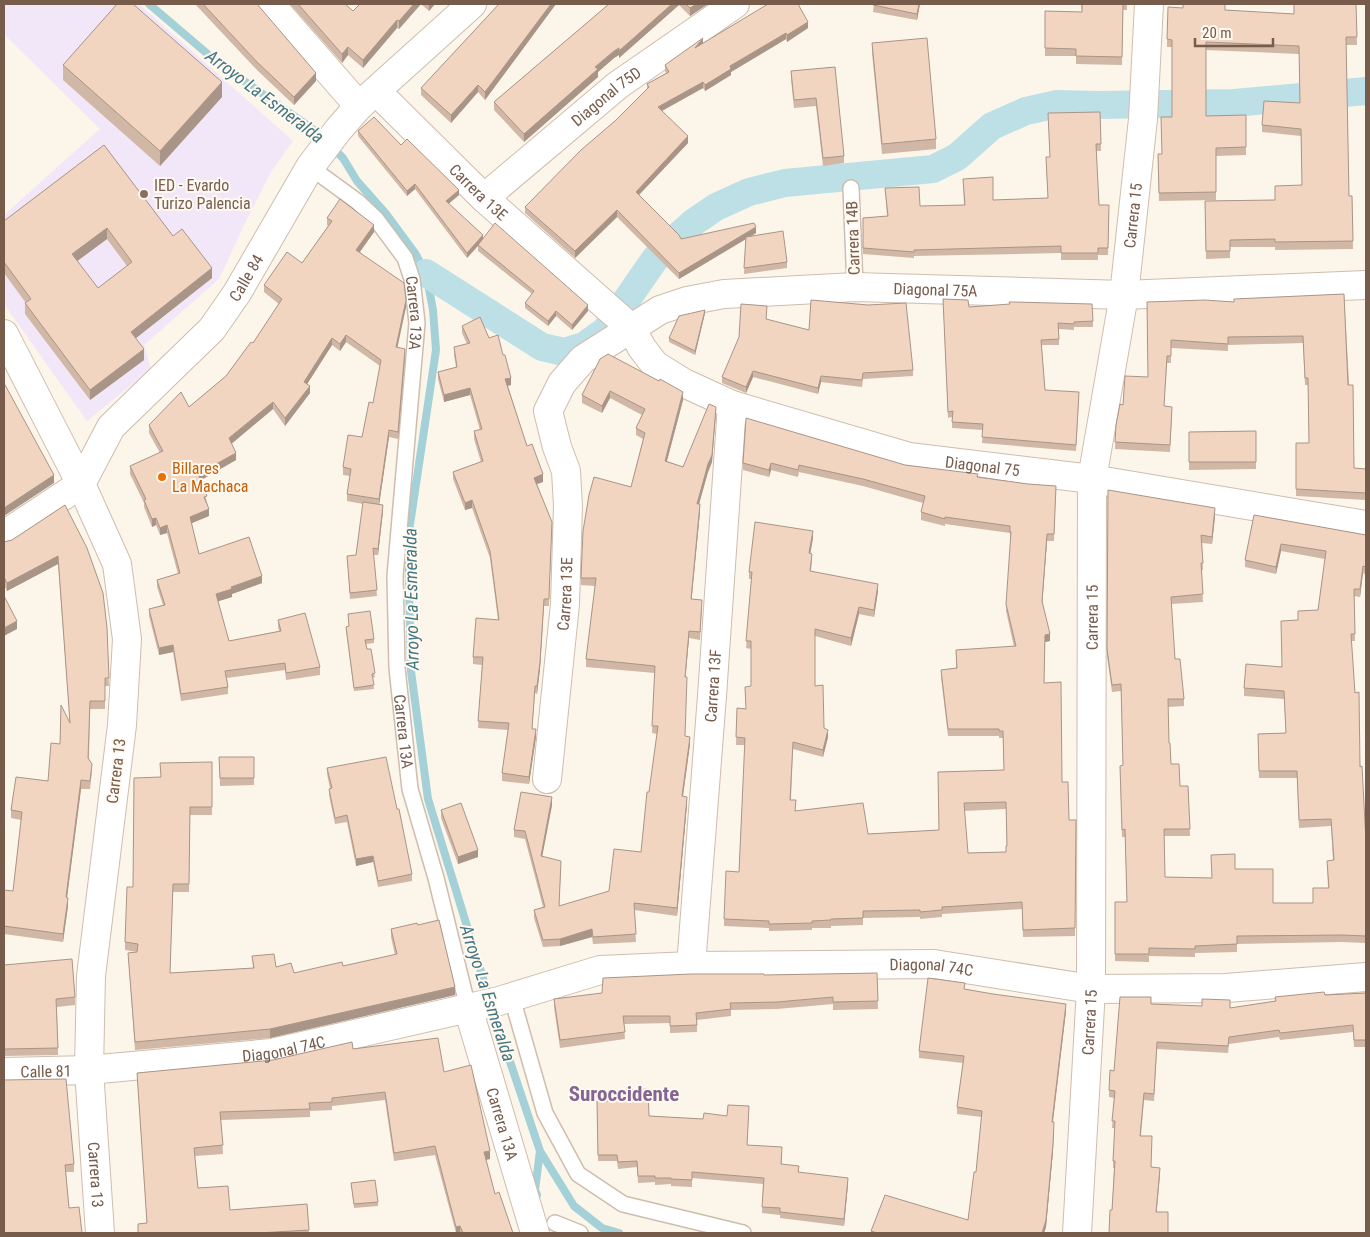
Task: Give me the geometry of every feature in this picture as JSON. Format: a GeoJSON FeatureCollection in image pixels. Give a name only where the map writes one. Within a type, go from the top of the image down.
{"type":"FeatureCollection","features":[{"type":"Feature","properties":{"kind":"street","name":"Carrera 13E"},"geometry":{"type":"LineString","coordinates":[[270,4],[367,98],[621,319]]}},
{"type":"Feature","properties":{"kind":"street","name":"Calle 84"},"geometry":{"type":"LineString","coordinates":[[4,534],[81,484],[111,426],[212,329],[237,293],[314,161],[338,130],[367,98],[472,4]]}},
{"type":"Feature","properties":{"kind":"street","name":"Diagonal 75D"},"geometry":{"type":"LineString","coordinates":[[484,198],[618,85],[735,4]]}},
{"type":"Feature","properties":{"kind":"street","name":"Carrera 15"},"geometry":{"type":"LineString","coordinates":[[1077,1233],[1091,990],[1092,479],[1124,295],[1143,108],[1150,4]]}},
{"type":"Feature","properties":{"kind":"street","name":"Diagonal 75A"},"geometry":{"type":"LineString","coordinates":[[548,411],[562,383],[621,319],[688,301],[724,294],[855,287],[1124,295],[1366,285]]}},
{"type":"Feature","properties":{"kind":"street","name":"Diagonal 75"},"geometry":{"type":"LineString","coordinates":[[621,319],[655,365],[684,383],[732,405],[909,457],[1092,479],[1366,524]]}},
{"type":"Feature","properties":{"kind":"street","name":"Carrera 13"},"geometry":{"type":"LineString","coordinates":[[4,334],[81,484],[117,564],[128,639],[122,725],[91,976],[89,1070],[100,1233]]}},
{"type":"Feature","properties":{"kind":"street","name":"Carrera 13F"},"geometry":{"type":"LineString","coordinates":[[691,966],[732,405]]}},
{"type":"Feature","properties":{"kind":"street","name":"Carrera 13E"},"geometry":{"type":"LineString","coordinates":[[547,779],[565,604],[568,506],[566,471],[557,447],[548,411]]}},
{"type":"Feature","properties":{"kind":"street","name":"Diagonal 74C"},"geometry":{"type":"LineString","coordinates":[[89,1070],[272,1053],[489,1004],[600,970],[691,966],[934,964],[1091,990],[1226,988],[1366,977]]}},
{"type":"Feature","properties":{"kind":"street","name":"Carrera 13A"},"geometry":{"type":"LineString","coordinates":[[489,1004],[556,1226]]}},
{"type":"Feature","properties":{"kind":"street","name":"Calle 81"},"geometry":{"type":"LineString","coordinates":[[4,1072],[89,1070]]}},
{"type":"Feature","properties":{"kind":"lane","name":"Carrera 13A"},"geometry":{"type":"LineString","coordinates":[[314,161],[376,219],[404,258],[412,279],[417,323],[395,576],[397,668],[410,789],[436,878],[489,1004]]}},
{"type":"Feature","properties":{"kind":"lane","name":"Carrera 14B"},"geometry":{"type":"LineString","coordinates":[[852,188],[855,287]]}},
{"type":"Feature","properties":{"kind":"lane"},"geometry":{"type":"LineString","coordinates":[[489,1004],[578,1174],[623,1204],[743,1233]]}},
{"type":"Feature","properties":{"kind":"shaded area","name":"IED - Evardo Turizo Palencia"},"geometry":{"type":"Polygon","coordinates":[[[4,4],[139,4],[293,141],[271,172],[219,279],[144,345],[151,369],[87,421],[4,304],[4,215],[100,129],[4,34],[4,4]]]}},
{"type":"Feature","properties":{"kind":"building"},"geometry":{"type":"Polygon","coordinates":[[[117,4],[133,4],[222,82],[160,151],[63,65],[117,4]]]}},
{"type":"Feature","properties":{"kind":"building"},"geometry":{"type":"Polygon","coordinates":[[[203,4],[257,4],[316,73],[294,97],[257,62],[203,4]]]}},
{"type":"Feature","properties":{"kind":"building"},"geometry":{"type":"Polygon","coordinates":[[[298,4],[345,4],[353,11],[360,4],[414,4],[399,21],[397,20],[363,60],[348,47],[342,54],[298,4]]]}},
{"type":"Feature","properties":{"kind":"building"},"geometry":{"type":"Polygon","coordinates":[[[499,4],[551,4],[485,92],[478,85],[451,115],[421,88],[499,4]]]}},
{"type":"Feature","properties":{"kind":"building"},"geometry":{"type":"Polygon","coordinates":[[[609,4],[672,4],[619,51],[619,48],[595,67],[598,69],[524,134],[494,102],[609,4]]]}},
{"type":"Feature","properties":{"kind":"building"},"geometry":{"type":"Polygon","coordinates":[[[686,4],[697,4],[690,8],[686,4]]]}},
{"type":"Feature","properties":{"kind":"building"},"geometry":{"type":"Polygon","coordinates":[[[768,4],[798,4],[808,22],[730,66],[731,69],[705,85],[703,82],[658,107],[688,136],[636,192],[681,239],[754,223],[756,227],[679,273],[617,210],[575,251],[525,207],[581,150],[615,121],[649,87],[647,84],[669,72],[665,65],[703,38],[695,48],[768,4]]]}},
{"type":"Feature","properties":{"kind":"building"},"geometry":{"type":"Polygon","coordinates":[[[874,4],[919,4],[917,14],[874,4]]]}},
{"type":"Feature","properties":{"kind":"building"},"geometry":{"type":"Polygon","coordinates":[[[1082,4],[1123,4],[1122,57],[1076,56],[1076,49],[1045,48],[1045,11],[1082,12],[1082,4]]]}},
{"type":"Feature","properties":{"kind":"building"},"geometry":{"type":"Polygon","coordinates":[[[1183,4],[1225,4],[1225,10],[1294,14],[1294,4],[1356,4],[1357,37],[1346,37],[1349,196],[1352,196],[1353,241],[1275,242],[1275,239],[1230,240],[1230,251],[1206,251],[1205,201],[1275,200],[1275,186],[1302,185],[1301,129],[1262,125],[1264,101],[1300,103],[1299,46],[1206,42],[1206,116],[1246,115],[1246,147],[1216,148],[1216,192],[1159,193],[1158,154],[1162,154],[1161,117],[1172,117],[1172,40],[1167,39],[1168,7],[1183,8],[1183,4]]]}},
{"type":"Feature","properties":{"kind":"building"},"geometry":{"type":"Polygon","coordinates":[[[927,38],[936,139],[882,144],[872,43],[927,38]]]}},
{"type":"Feature","properties":{"kind":"building"},"geometry":{"type":"Polygon","coordinates":[[[835,67],[844,156],[823,158],[816,98],[794,100],[791,71],[835,67]]]}},
{"type":"Feature","properties":{"kind":"building"},"geometry":{"type":"Polygon","coordinates":[[[1100,112],[1101,144],[1096,144],[1099,205],[1109,205],[1108,248],[1098,248],[1098,253],[1061,253],[1061,246],[914,250],[914,252],[863,248],[863,218],[888,216],[885,188],[919,187],[920,206],[965,205],[963,179],[993,177],[993,200],[1048,198],[1046,157],[1050,157],[1048,113],[1100,112]]]}},
{"type":"Feature","properties":{"kind":"building"},"geometry":{"type":"Polygon","coordinates":[[[374,117],[401,145],[407,139],[459,190],[446,201],[483,235],[467,253],[415,184],[407,191],[358,131],[374,117]]]}},
{"type":"Feature","properties":{"kind":"building"},"geometry":{"type":"Polygon","coordinates":[[[104,145],[173,236],[182,229],[212,268],[131,332],[144,349],[90,390],[25,303],[31,299],[4,262],[4,221],[104,145]],[[107,228],[72,254],[98,288],[132,262],[107,228]]]}},
{"type":"Feature","properties":{"kind":"building"},"geometry":{"type":"Polygon","coordinates":[[[340,199],[374,225],[356,250],[404,283],[406,300],[396,347],[405,349],[398,432],[389,430],[379,499],[347,494],[351,469],[343,467],[348,435],[362,437],[369,402],[373,403],[381,360],[346,335],[340,344],[332,338],[304,382],[310,386],[285,418],[273,402],[229,438],[236,453],[198,474],[207,496],[204,497],[209,509],[190,517],[199,554],[249,537],[262,576],[216,594],[229,641],[281,631],[278,620],[305,613],[320,667],[286,673],[285,663],[225,671],[228,687],[181,694],[173,645],[159,648],[149,609],[165,605],[157,580],[180,573],[167,525],[160,528],[156,518],[152,519],[144,500],[146,499],[130,466],[163,451],[149,425],[181,392],[189,407],[226,376],[251,342],[253,343],[282,299],[264,285],[287,252],[302,263],[332,221],[327,218],[340,199]]]}},
{"type":"Feature","properties":{"kind":"building"},"geometry":{"type":"Polygon","coordinates":[[[495,223],[588,305],[572,325],[556,311],[548,321],[525,303],[534,291],[478,245],[495,223]]]}},
{"type":"Feature","properties":{"kind":"building"},"geometry":{"type":"Polygon","coordinates":[[[783,231],[787,262],[744,268],[746,237],[783,231]]]}},
{"type":"Feature","properties":{"kind":"building"},"geometry":{"type":"Polygon","coordinates":[[[1344,294],[1348,385],[1353,385],[1354,468],[1366,469],[1366,493],[1296,489],[1296,443],[1309,443],[1308,378],[1305,378],[1303,336],[1228,337],[1228,344],[1171,340],[1171,356],[1167,356],[1164,406],[1172,407],[1170,445],[1115,442],[1120,404],[1123,405],[1125,376],[1148,377],[1147,302],[1205,300],[1234,302],[1234,299],[1344,294]]]}},
{"type":"Feature","properties":{"kind":"building"},"geometry":{"type":"Polygon","coordinates":[[[943,299],[968,300],[969,307],[1010,304],[1009,302],[1092,304],[1093,321],[1074,322],[1074,324],[1058,323],[1059,339],[1041,340],[1045,390],[1079,392],[1076,445],[982,437],[983,424],[952,422],[953,411],[948,412],[943,299]]]}},
{"type":"Feature","properties":{"kind":"building"},"geometry":{"type":"Polygon","coordinates":[[[811,300],[868,305],[906,303],[913,370],[863,373],[862,380],[821,376],[818,388],[753,371],[746,387],[722,377],[739,337],[741,304],[767,306],[766,319],[809,330],[811,300]]]}},
{"type":"Feature","properties":{"kind":"building"},"geometry":{"type":"Polygon","coordinates":[[[705,310],[695,351],[669,338],[679,316],[705,310]]]}},
{"type":"Feature","properties":{"kind":"building"},"geometry":{"type":"Polygon","coordinates":[[[480,317],[489,338],[498,335],[511,378],[505,379],[527,446],[532,444],[543,474],[534,478],[552,522],[549,599],[544,599],[540,662],[537,686],[535,686],[532,729],[536,729],[529,777],[502,773],[509,723],[478,721],[483,657],[473,657],[476,618],[499,620],[490,551],[472,500],[465,503],[453,472],[483,461],[474,431],[482,429],[470,388],[444,395],[438,372],[457,367],[454,347],[470,343],[462,326],[480,317]]]}},
{"type":"Feature","properties":{"kind":"building"},"geometry":{"type":"Polygon","coordinates":[[[608,354],[683,392],[665,461],[683,467],[709,404],[716,407],[712,455],[697,504],[700,504],[691,599],[702,600],[700,632],[689,631],[685,677],[687,677],[685,736],[690,737],[682,796],[687,797],[677,908],[634,903],[636,934],[593,937],[592,929],[560,939],[543,940],[534,910],[545,907],[525,831],[514,830],[521,792],[552,797],[541,856],[561,861],[559,906],[609,891],[614,849],[641,852],[647,792],[649,792],[658,726],[652,726],[655,666],[586,659],[596,578],[581,578],[583,531],[589,495],[594,477],[631,487],[645,433],[636,428],[645,409],[610,391],[602,406],[582,395],[600,359],[608,354]]]}},
{"type":"Feature","properties":{"kind":"building"},"geometry":{"type":"Polygon","coordinates":[[[4,383],[54,475],[4,508],[4,383]]]}},
{"type":"Feature","properties":{"kind":"building"},"geometry":{"type":"Polygon","coordinates":[[[746,418],[905,465],[978,474],[977,477],[1056,486],[1054,534],[1047,534],[1042,601],[1050,634],[1045,635],[1044,683],[1061,682],[1062,782],[1068,782],[1069,820],[1076,820],[1075,928],[1023,930],[1022,902],[942,907],[942,910],[920,912],[920,910],[863,911],[863,918],[831,919],[812,921],[812,923],[769,924],[769,921],[724,919],[726,871],[739,872],[745,738],[736,737],[737,708],[746,709],[745,687],[751,686],[751,641],[746,641],[752,572],[749,572],[755,522],[813,531],[809,553],[812,554],[810,571],[878,584],[874,610],[859,607],[851,638],[815,629],[815,686],[823,685],[824,728],[828,730],[823,750],[793,742],[790,800],[796,800],[795,811],[863,803],[868,834],[939,830],[938,772],[1004,770],[1003,731],[999,731],[999,729],[948,729],[941,670],[957,668],[956,650],[1016,646],[1006,604],[1010,526],[945,517],[945,519],[921,512],[925,496],[863,479],[799,465],[798,470],[771,463],[769,470],[743,463],[746,418]],[[1006,802],[964,803],[968,853],[1006,852],[1006,802]]]}},
{"type":"Feature","properties":{"kind":"building"},"geometry":{"type":"Polygon","coordinates":[[[1256,431],[1256,462],[1189,462],[1189,432],[1256,431]]]}},
{"type":"Feature","properties":{"kind":"building"},"geometry":{"type":"Polygon","coordinates":[[[1108,490],[1215,508],[1212,537],[1201,535],[1203,594],[1171,597],[1175,659],[1180,659],[1184,699],[1168,699],[1169,743],[1171,764],[1179,764],[1180,786],[1188,786],[1190,829],[1164,829],[1165,877],[1212,878],[1211,855],[1235,854],[1235,869],[1273,869],[1273,903],[1313,903],[1313,888],[1329,888],[1327,861],[1334,860],[1331,819],[1299,820],[1297,771],[1259,771],[1258,734],[1286,733],[1284,691],[1244,688],[1246,664],[1282,667],[1281,621],[1298,620],[1298,611],[1318,610],[1326,551],[1281,544],[1276,567],[1245,560],[1254,515],[1366,535],[1366,567],[1363,566],[1360,589],[1354,589],[1355,634],[1351,634],[1355,693],[1359,692],[1360,767],[1362,766],[1366,842],[1366,936],[1237,936],[1237,944],[1195,946],[1195,949],[1149,948],[1149,954],[1115,954],[1115,902],[1127,902],[1125,829],[1122,830],[1120,766],[1123,765],[1121,684],[1112,685],[1107,649],[1108,490]]]}},
{"type":"Feature","properties":{"kind":"building"},"geometry":{"type":"Polygon","coordinates":[[[363,502],[383,505],[378,549],[373,548],[377,590],[350,593],[347,556],[356,555],[363,502]]]}},
{"type":"Feature","properties":{"kind":"building"},"geometry":{"type":"Polygon","coordinates":[[[65,505],[87,548],[103,593],[107,628],[109,678],[105,678],[105,701],[90,701],[88,758],[92,764],[90,781],[81,780],[63,934],[4,926],[4,890],[13,891],[22,812],[11,810],[16,777],[48,781],[51,743],[60,744],[61,705],[70,723],[58,556],[7,583],[4,577],[4,542],[12,540],[65,505]]]}},
{"type":"Feature","properties":{"kind":"building"},"geometry":{"type":"Polygon","coordinates":[[[4,596],[17,621],[4,628],[4,596]]]}},
{"type":"Feature","properties":{"kind":"building"},"geometry":{"type":"Polygon","coordinates":[[[370,611],[374,639],[365,640],[367,649],[371,649],[375,673],[372,674],[374,685],[354,688],[346,627],[349,626],[348,614],[370,611]]]}},
{"type":"Feature","properties":{"kind":"building"},"geometry":{"type":"Polygon","coordinates":[[[219,757],[254,757],[254,778],[220,778],[219,757]]]}},
{"type":"Feature","properties":{"kind":"building"},"geometry":{"type":"Polygon","coordinates":[[[386,757],[412,874],[378,881],[373,856],[356,859],[347,815],[335,818],[329,789],[332,788],[327,768],[386,757]]]}},
{"type":"Feature","properties":{"kind":"building"},"geometry":{"type":"Polygon","coordinates":[[[212,762],[212,807],[190,807],[189,884],[173,884],[170,973],[254,968],[252,956],[274,954],[276,967],[291,963],[294,973],[342,962],[343,966],[397,954],[391,929],[439,920],[455,987],[270,1029],[135,1042],[128,953],[137,952],[138,944],[125,942],[127,887],[133,887],[134,778],[161,777],[160,763],[212,762]]]}},
{"type":"Feature","properties":{"kind":"building"},"geometry":{"type":"Polygon","coordinates":[[[461,803],[478,850],[458,857],[441,810],[461,803]]]}},
{"type":"Feature","properties":{"kind":"building"},"geometry":{"type":"Polygon","coordinates":[[[72,959],[75,997],[56,999],[58,1048],[4,1049],[4,965],[72,959]]]}},
{"type":"Feature","properties":{"kind":"building"},"geometry":{"type":"Polygon","coordinates":[[[877,973],[878,1001],[833,1002],[833,997],[777,1002],[730,1003],[731,1009],[696,1013],[697,1025],[670,1026],[670,1016],[623,1016],[625,1032],[560,1040],[554,999],[602,993],[603,978],[691,974],[877,973]]]}},
{"type":"Feature","properties":{"kind":"building"},"geometry":{"type":"Polygon","coordinates":[[[928,978],[965,983],[964,989],[1066,1004],[1052,1122],[1054,1122],[1053,1144],[1046,1220],[1042,1233],[877,1233],[871,1231],[885,1195],[968,1220],[974,1172],[976,1172],[982,1111],[957,1107],[964,1056],[919,1051],[928,978]]]}},
{"type":"Feature","properties":{"kind":"building"},"geometry":{"type":"Polygon","coordinates":[[[1324,992],[1325,995],[1366,993],[1366,1040],[1354,1040],[1353,1025],[1280,1033],[1279,1030],[1229,1037],[1228,1046],[1157,1042],[1154,1094],[1144,1093],[1140,1136],[1152,1136],[1151,1167],[1160,1168],[1156,1212],[1168,1212],[1168,1233],[1109,1233],[1115,1161],[1113,1161],[1115,1121],[1112,1121],[1115,1091],[1109,1090],[1110,1070],[1114,1071],[1120,997],[1151,997],[1151,1004],[1202,1006],[1202,999],[1230,1000],[1230,1008],[1276,1001],[1275,997],[1324,992]]]}},
{"type":"Feature","properties":{"kind":"building"},"geometry":{"type":"Polygon","coordinates":[[[438,1038],[444,1072],[471,1065],[490,1151],[484,1152],[495,1194],[499,1192],[513,1233],[463,1233],[460,1226],[456,1227],[435,1146],[394,1153],[385,1092],[332,1098],[332,1102],[309,1103],[310,1109],[220,1112],[223,1145],[194,1148],[198,1188],[228,1186],[230,1210],[307,1204],[309,1230],[258,1233],[138,1233],[138,1224],[147,1223],[137,1073],[273,1060],[352,1042],[353,1049],[438,1038]]]}},
{"type":"Feature","properties":{"kind":"building"},"geometry":{"type":"Polygon","coordinates":[[[66,1079],[74,1164],[65,1165],[69,1208],[79,1207],[82,1233],[4,1233],[4,1080],[66,1079]]]}},
{"type":"Feature","properties":{"kind":"building"},"geometry":{"type":"Polygon","coordinates":[[[648,1089],[649,1116],[703,1119],[704,1113],[727,1116],[728,1105],[749,1106],[747,1145],[782,1147],[781,1164],[799,1166],[798,1172],[848,1178],[844,1219],[780,1212],[780,1208],[762,1207],[764,1178],[692,1172],[692,1180],[638,1176],[637,1161],[618,1162],[617,1155],[598,1155],[597,1101],[616,1101],[616,1093],[622,1093],[622,1090],[648,1089]]]}},
{"type":"Feature","properties":{"kind":"building"},"geometry":{"type":"Polygon","coordinates":[[[375,1180],[378,1202],[354,1204],[351,1183],[375,1180]]]}},
{"type":"Feature","properties":{"kind":"waterway","name":"Arroyo La Esmeralda"},"geometry":{"type":"LineString","coordinates":[[149,4],[217,62],[314,130],[343,158],[357,181],[387,215],[415,253],[426,273],[433,310],[436,350],[408,538],[411,671],[428,799],[489,998]]}},
{"type":"Feature","properties":{"kind":"waterway"},"geometry":{"type":"LineString","coordinates":[[426,273],[542,347],[564,352],[584,346],[605,331],[655,259],[694,222],[716,207],[749,192],[785,183],[933,169],[957,157],[992,126],[1026,111],[1057,104],[1234,103],[1366,91]]}},
{"type":"Feature","properties":{"kind":"waterway","name":"Arroyo La Esmeralda"},"geometry":{"type":"LineString","coordinates":[[492,1008],[540,1151],[574,1206],[602,1228],[619,1233]]}},
{"type":"Feature","properties":{"kind":"waterway"},"geometry":{"type":"LineString","coordinates":[[537,1195],[535,1190],[540,1151]]}},
{"type":"Feature","properties":{"kind":"place","name":"IED - Evardo Turizo Palencia"},"geometry":{"type":"Point","coordinates":[144,194]}},
{"type":"Feature","properties":{"kind":"place","name":"Billares La Machaca"},"geometry":{"type":"Point","coordinates":[162,477]}},
{"type":"Feature","properties":{"kind":"district","name":"Suroccidente"},"geometry":{"type":"Point","coordinates":[624,1094]}}]}
